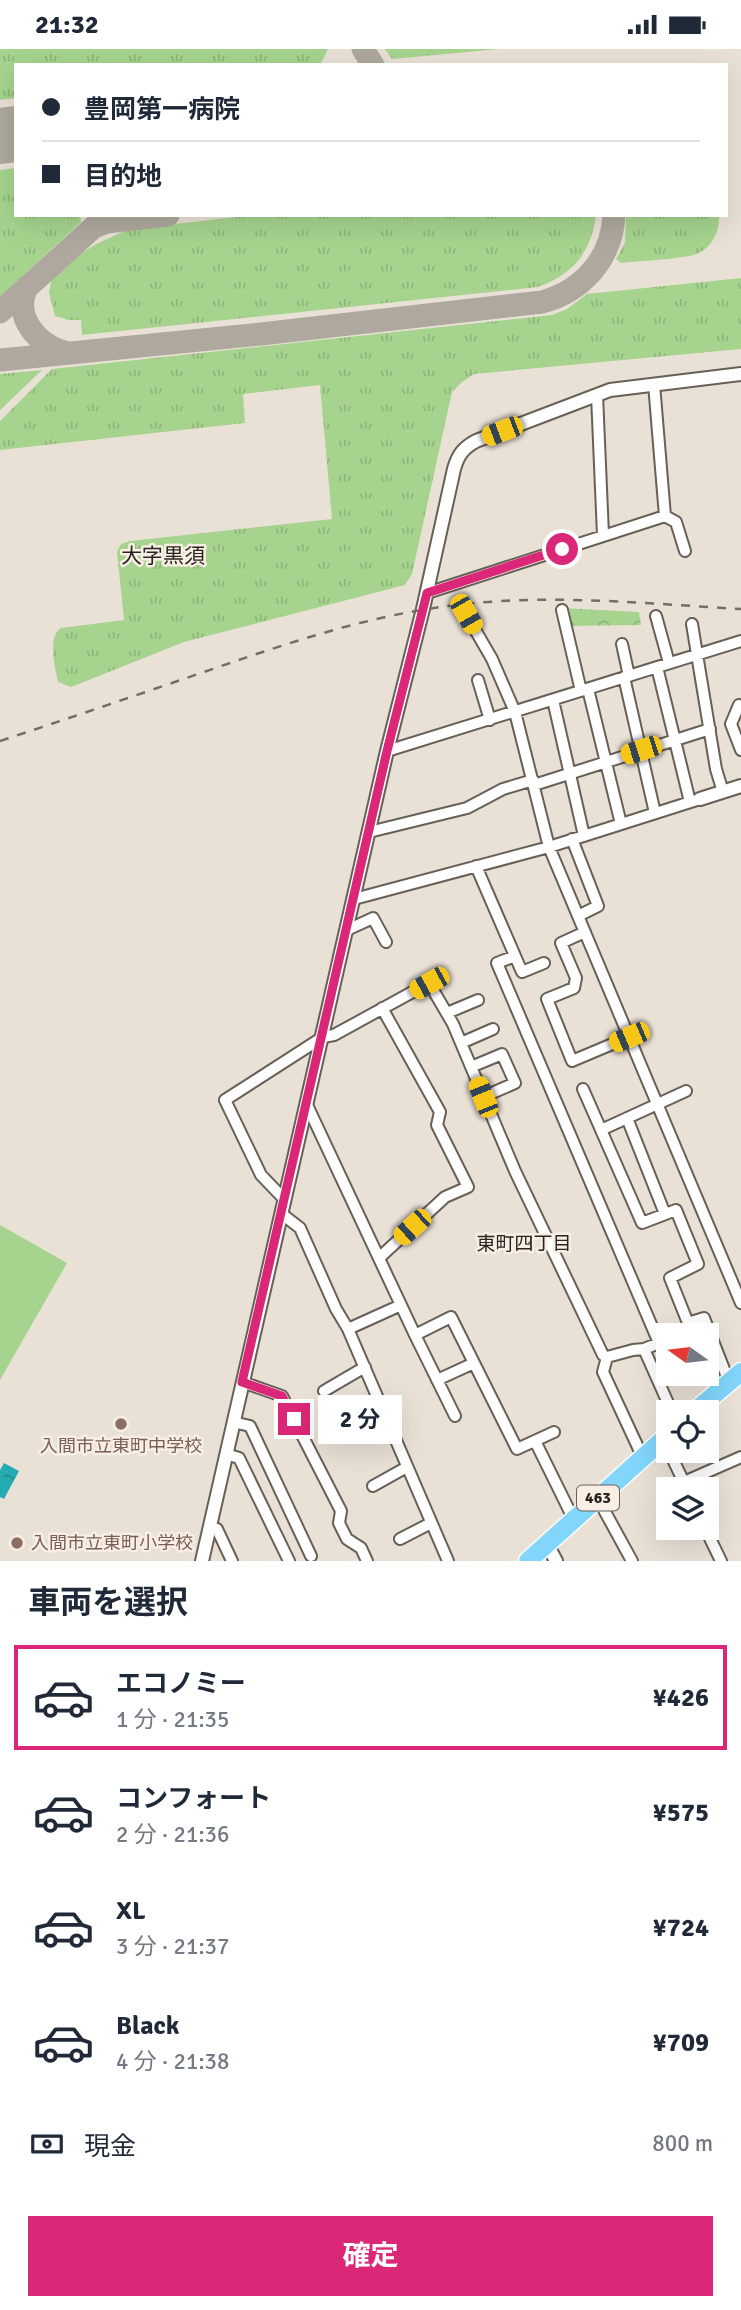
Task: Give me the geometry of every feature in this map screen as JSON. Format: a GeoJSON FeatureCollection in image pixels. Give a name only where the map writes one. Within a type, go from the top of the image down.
{"type":"FeatureCollection","features":[{"type":"Feature","properties":{"kind":"highway"},"geometry":{"type":"LineString","coordinates":[[708,1400],[735,1377]]}},
{"type":"Feature","properties":{"kind":"highway","name":"463"},"geometry":{"type":"LineString","coordinates":[[528,1561],[643,1458],[656,1450]]}},
{"type":"Feature","properties":{"kind":"street"},"geometry":{"type":"LineString","coordinates":[[202,1561],[387,751],[427,593],[454,469],[460,454],[476,440],[625,387],[741,374]]}},
{"type":"Feature","properties":{"kind":"street"},"geometry":{"type":"LineString","coordinates":[[654,384],[666,516]]}},
{"type":"Feature","properties":{"kind":"street"},"geometry":{"type":"LineString","coordinates":[[597,395],[603,535]]}},
{"type":"Feature","properties":{"kind":"street"},"geometry":{"type":"LineString","coordinates":[[427,593],[666,516],[676,522],[685,551]]}},
{"type":"Feature","properties":{"kind":"street"},"geometry":{"type":"LineString","coordinates":[[562,610],[606,761],[621,824]]}},
{"type":"Feature","properties":{"kind":"street"},"geometry":{"type":"LineString","coordinates":[[466,614],[492,659],[515,712],[549,847],[741,1303]]}},
{"type":"Feature","properties":{"kind":"street"},"geometry":{"type":"LineString","coordinates":[[656,616],[669,663]]}},
{"type":"Feature","properties":{"kind":"street"},"geometry":{"type":"LineString","coordinates":[[692,624],[716,769],[723,792]]}},
{"type":"Feature","properties":{"kind":"street"},"geometry":{"type":"LineString","coordinates":[[387,751],[741,641]]}},
{"type":"Feature","properties":{"kind":"street"},"geometry":{"type":"LineString","coordinates":[[622,644],[655,813]]}},
{"type":"Feature","properties":{"kind":"street"},"geometry":{"type":"LineString","coordinates":[[657,667],[675,739],[695,801]]}},
{"type":"Feature","properties":{"kind":"street"},"geometry":{"type":"LineString","coordinates":[[478,680],[490,720]]}},
{"type":"Feature","properties":{"kind":"street"},"geometry":{"type":"LineString","coordinates":[[553,700],[584,836]]}},
{"type":"Feature","properties":{"kind":"street"},"geometry":{"type":"LineString","coordinates":[[739,705],[731,724],[741,750]]}},
{"type":"Feature","properties":{"kind":"street"},"geometry":{"type":"LineString","coordinates":[[369,832],[467,808],[503,789],[569,773],[675,739],[732,728]]}},
{"type":"Feature","properties":{"kind":"street"},"geometry":{"type":"LineString","coordinates":[[354,899],[549,847],[741,786]]}},
{"type":"Feature","properties":{"kind":"street"},"geometry":{"type":"LineString","coordinates":[[572,839],[598,906],[578,916]]}},
{"type":"Feature","properties":{"kind":"street"},"geometry":{"type":"LineString","coordinates":[[476,866],[522,972],[544,963]]}},
{"type":"Feature","properties":{"kind":"street"},"geometry":{"type":"LineString","coordinates":[[347,930],[373,918],[387,942]]}},
{"type":"Feature","properties":{"kind":"street"},"geometry":{"type":"LineString","coordinates":[[585,932],[561,943],[576,978],[574,988],[547,999],[572,1061],[629,1037]]}},
{"type":"Feature","properties":{"kind":"street"},"geometry":{"type":"LineString","coordinates":[[285,1201],[261,1175],[225,1100],[323,1037],[334,1035],[429,983],[461,1043],[515,1171],[603,1356],[644,1349],[659,1343],[496,963],[515,956]]}},
{"type":"Feature","properties":{"kind":"street"},"geometry":{"type":"LineString","coordinates":[[447,1013],[478,1000]]}},
{"type":"Feature","properties":{"kind":"street"},"geometry":{"type":"LineString","coordinates":[[379,1258],[446,1197],[468,1187],[438,1125],[440,1112],[382,1009]]}},
{"type":"Feature","properties":{"kind":"street"},"geometry":{"type":"LineString","coordinates":[[461,1043],[493,1029]]}},
{"type":"Feature","properties":{"kind":"street"},"geometry":{"type":"LineString","coordinates":[[471,1067],[502,1054],[515,1083],[483,1097]]}},
{"type":"Feature","properties":{"kind":"street"},"geometry":{"type":"LineString","coordinates":[[583,1089],[642,1223],[676,1210],[698,1264],[670,1277],[688,1323],[704,1318],[735,1377]]}},
{"type":"Feature","properties":{"kind":"street"},"geometry":{"type":"LineString","coordinates":[[601,1130],[686,1091]]}},
{"type":"Feature","properties":{"kind":"street"},"geometry":{"type":"LineString","coordinates":[[307,1105],[455,1416]]}},
{"type":"Feature","properties":{"kind":"street"},"geometry":{"type":"LineString","coordinates":[[627,1118],[665,1215]]}},
{"type":"Feature","properties":{"kind":"street"},"geometry":{"type":"LineString","coordinates":[[282,1214],[300,1228],[365,1367],[448,1561]]}},
{"type":"Feature","properties":{"kind":"street"},"geometry":{"type":"LineString","coordinates":[[697,1261],[719,1253]]}},
{"type":"Feature","properties":{"kind":"street"},"geometry":{"type":"LineString","coordinates":[[348,1329],[401,1305]]}},
{"type":"Feature","properties":{"kind":"street"},"geometry":{"type":"LineString","coordinates":[[415,1335],[451,1317],[517,1449],[554,1432]]}},
{"type":"Feature","properties":{"kind":"street"},"geometry":{"type":"LineString","coordinates":[[644,1349],[667,1400]]}},
{"type":"Feature","properties":{"kind":"street"},"geometry":{"type":"LineString","coordinates":[[607,1357],[603,1372],[643,1458]]}},
{"type":"Feature","properties":{"kind":"street"},"geometry":{"type":"LineString","coordinates":[[437,1380],[474,1363]]}},
{"type":"Feature","properties":{"kind":"street"},"geometry":{"type":"LineString","coordinates":[[324,1391],[365,1367]]}},
{"type":"Feature","properties":{"kind":"street"},"geometry":{"type":"LineString","coordinates":[[242,1382],[282,1396],[341,1511],[339,1523],[347,1539],[361,1548],[367,1561]]}},
{"type":"Feature","properties":{"kind":"street"},"geometry":{"type":"LineString","coordinates":[[343,1424],[380,1403]]}},
{"type":"Feature","properties":{"kind":"street"},"geometry":{"type":"LineString","coordinates":[[233,1422],[250,1426],[311,1556]]}},
{"type":"Feature","properties":{"kind":"street"},"geometry":{"type":"LineString","coordinates":[[535,1441],[574,1520]]}},
{"type":"Feature","properties":{"kind":"street"},"geometry":{"type":"LineString","coordinates":[[226,1454],[239,1458],[289,1561]]}},
{"type":"Feature","properties":{"kind":"street"},"geometry":{"type":"LineString","coordinates":[[703,1477],[741,1457]]}},
{"type":"Feature","properties":{"kind":"street"},"geometry":{"type":"LineString","coordinates":[[373,1486],[407,1467]]}},
{"type":"Feature","properties":{"kind":"street"},"geometry":{"type":"LineString","coordinates":[[598,1499],[632,1561]]}},
{"type":"Feature","properties":{"kind":"street"},"geometry":{"type":"LineString","coordinates":[[400,1539],[431,1523]]}},
{"type":"Feature","properties":{"kind":"street"},"geometry":{"type":"LineString","coordinates":[[208,1533],[217,1529],[232,1561]]}},
{"type":"Feature","properties":{"kind":"street"},"geometry":{"type":"LineString","coordinates":[[208,1533],[217,1541],[226,1561]]}},
{"type":"Feature","properties":{"kind":"street"},"geometry":{"type":"LineString","coordinates":[[706,1561],[720,1558],[711,1540]]}},
{"type":"Feature","properties":{"kind":"street"},"geometry":{"type":"LineString","coordinates":[[547,1544],[555,1561]]}},
{"type":"Feature","properties":{"kind":"green space"},"geometry":{"type":"Polygon","coordinates":[[[0,49],[328,49],[321,63],[14,63],[14,98],[0,100],[0,49]]]}},
{"type":"Feature","properties":{"kind":"green space"},"geometry":{"type":"Polygon","coordinates":[[[385,49],[499,49],[392,59],[385,49]]]}},
{"type":"Feature","properties":{"kind":"green space"},"geometry":{"type":"Polygon","coordinates":[[[14,168],[14,217],[80,217],[81,222],[0,297],[0,170],[14,168]]]}},
{"type":"Feature","properties":{"kind":"green space"},"geometry":{"type":"Polygon","coordinates":[[[237,217],[596,217],[590,240],[578,260],[561,276],[538,287],[82,335],[81,320],[55,316],[49,293],[51,281],[60,267],[96,244],[129,229],[237,217]]]}},
{"type":"Feature","properties":{"kind":"green space"},"geometry":{"type":"Polygon","coordinates":[[[626,217],[719,217],[717,232],[712,242],[693,255],[621,263],[616,259],[625,242],[626,217]]]}},
{"type":"Feature","properties":{"kind":"green space"},"geometry":{"type":"Polygon","coordinates":[[[741,278],[741,349],[474,374],[462,382],[452,392],[412,574],[405,585],[184,642],[71,687],[58,682],[53,645],[61,628],[124,620],[117,552],[121,544],[332,519],[320,385],[243,394],[245,423],[0,450],[0,421],[52,369],[552,315],[567,309],[587,294],[741,278]]]}},
{"type":"Feature","properties":{"kind":"green space"},"geometry":{"type":"Polygon","coordinates":[[[42,370],[0,410],[0,374],[42,370]]]}},
{"type":"Feature","properties":{"kind":"green space"},"geometry":{"type":"Polygon","coordinates":[[[562,608],[639,612],[641,625],[566,626],[562,608]]]}},
{"type":"Feature","properties":{"kind":"green space"},"geometry":{"type":"Polygon","coordinates":[[[0,1225],[67,1263],[0,1380],[0,1225]]]}},
{"type":"Feature","properties":{"kind":"water"},"geometry":{"type":"Polygon","coordinates":[[[4,1463],[19,1471],[4,1499],[0,1497],[0,1470],[4,1463]]]}},
{"type":"Feature","properties":{"kind":"taxiway"},"geometry":{"type":"LineString","coordinates":[[363,49],[372,63]]}},
{"type":"Feature","properties":{"kind":"taxiway"},"geometry":{"type":"LineString","coordinates":[[0,312],[105,217]]}},
{"type":"Feature","properties":{"kind":"taxiway"},"geometry":{"type":"LineString","coordinates":[[94,227],[107,222],[151,217]]}},
{"type":"Feature","properties":{"kind":"taxiway"},"geometry":{"type":"LineString","coordinates":[[0,360],[542,302],[570,290],[593,271],[608,245],[614,217]]}},
{"type":"Feature","properties":{"kind":"taxiway"},"geometry":{"type":"LineString","coordinates":[[28,286],[23,308],[30,328],[47,344],[68,353]]}},
{"type":"Feature","properties":{"kind":"runway"},"geometry":{"type":"LineString","coordinates":[[0,136],[14,134]]}},
{"type":"Feature","properties":{"kind":"railway"},"geometry":{"type":"LineString","coordinates":[[0,741],[299,640],[398,614],[466,604],[535,600],[741,609]]}},
{"type":"Feature","properties":{"kind":"place","name":"入間市立東町中学校"},"geometry":{"type":"Point","coordinates":[121,1424]}},
{"type":"Feature","properties":{"kind":"place","name":"入間市立東町小学校"},"geometry":{"type":"Point","coordinates":[17,1543]}},
{"type":"Feature","properties":{"kind":"district","name":"大字黒須"},"geometry":{"type":"Point","coordinates":[163,556]}},
{"type":"Feature","properties":{"kind":"district","name":"東町四丁目"},"geometry":{"type":"Point","coordinates":[524,1244]}},
{"type":"Feature","properties":{"kind":"route"},"geometry":{"type":"LineString","coordinates":[[294,1419],[282,1396],[242,1382],[387,751],[427,593],[562,549]]}}]}
